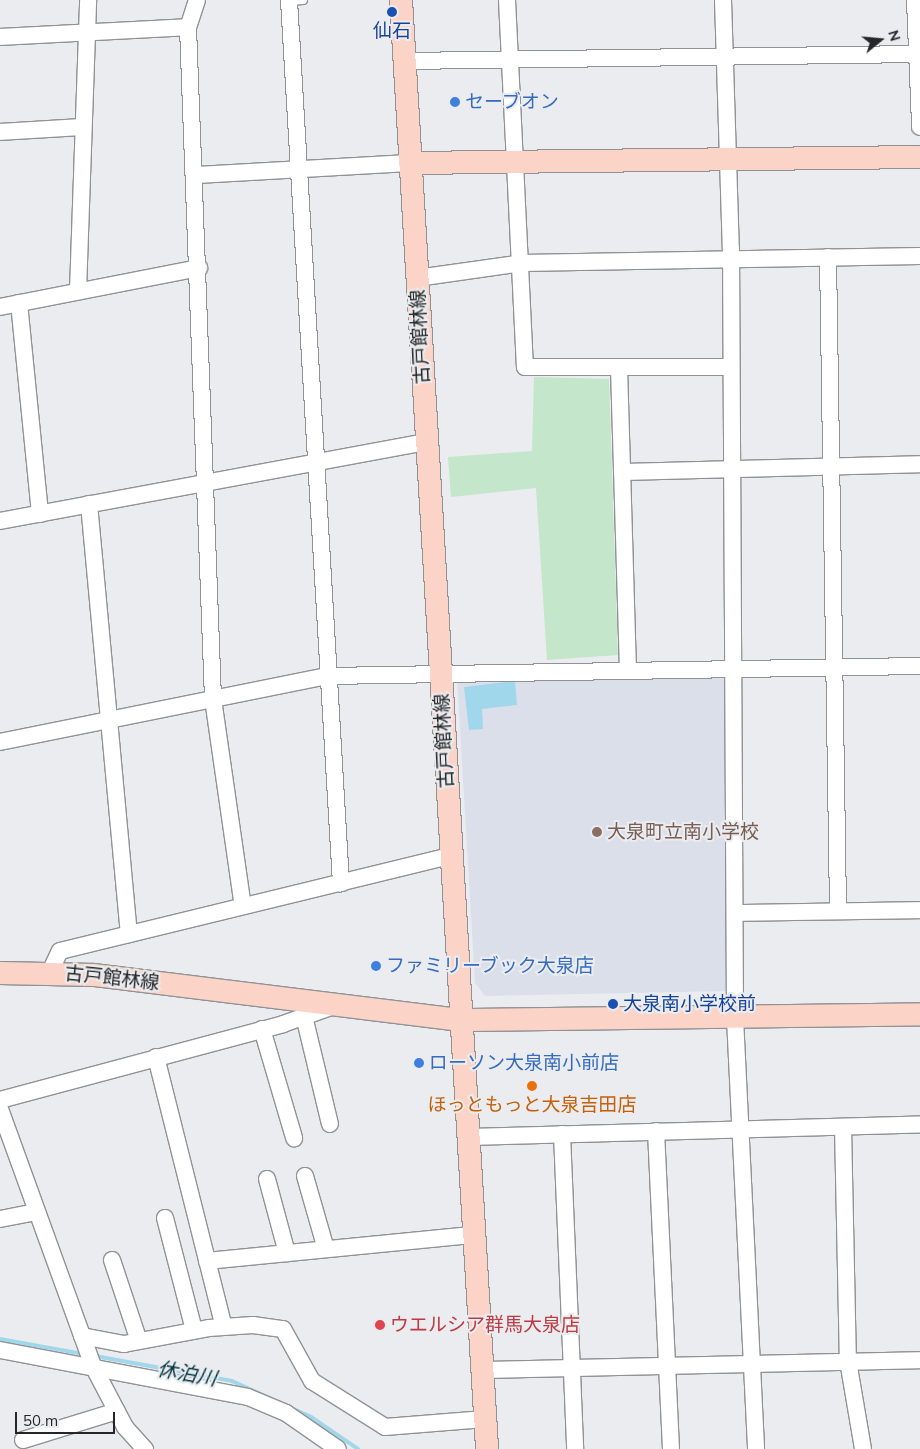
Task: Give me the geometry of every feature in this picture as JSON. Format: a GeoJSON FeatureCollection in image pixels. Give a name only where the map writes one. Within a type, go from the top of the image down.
{"type":"FeatureCollection","features":[{"type":"Feature","properties":{"kind":"main road","name":"古戸館林線"},"geometry":{"type":"LineString","coordinates":[[0,973],[50,972],[339,1004],[460,1020],[401,0]]}},
{"type":"Feature","properties":{"kind":"main road"},"geometry":{"type":"LineString","coordinates":[[410,163],[920,157]]}},
{"type":"Feature","properties":{"kind":"main road"},"geometry":{"type":"LineString","coordinates":[[487,1449],[460,1020],[735,1018],[920,1014]]}},
{"type":"Feature","properties":{"kind":"street"},"geometry":{"type":"LineString","coordinates":[[78,291],[82,127],[88,0]]}},
{"type":"Feature","properties":{"kind":"street"},"geometry":{"type":"LineString","coordinates":[[197,0],[188,27],[196,175],[213,699],[243,906]]}},
{"type":"Feature","properties":{"kind":"street"},"geometry":{"type":"LineString","coordinates":[[294,0],[299,170],[341,883]]}},
{"type":"Feature","properties":{"kind":"street"},"geometry":{"type":"LineString","coordinates":[[507,0],[522,263],[525,367],[729,367]]}},
{"type":"Feature","properties":{"kind":"street"},"geometry":{"type":"LineString","coordinates":[[723,0],[729,259],[735,1018],[756,1449]]}},
{"type":"Feature","properties":{"kind":"street"},"geometry":{"type":"LineString","coordinates":[[915,0],[919,54],[920,127]]}},
{"type":"Feature","properties":{"kind":"street"},"geometry":{"type":"LineString","coordinates":[[0,37],[86,34],[188,27]]}},
{"type":"Feature","properties":{"kind":"street"},"geometry":{"type":"LineString","coordinates":[[404,61],[725,55],[919,54]]}},
{"type":"Feature","properties":{"kind":"street"},"geometry":{"type":"LineString","coordinates":[[0,132],[82,127]]}},
{"type":"Feature","properties":{"kind":"street"},"geometry":{"type":"LineString","coordinates":[[196,175],[410,163]]}},
{"type":"Feature","properties":{"kind":"street"},"geometry":{"type":"LineString","coordinates":[[417,278],[522,263],[920,256]]}},
{"type":"Feature","properties":{"kind":"street"},"geometry":{"type":"LineString","coordinates":[[828,257],[829,466],[838,911]]}},
{"type":"Feature","properties":{"kind":"street"},"geometry":{"type":"LineString","coordinates":[[0,307],[199,268]]}},
{"type":"Feature","properties":{"kind":"street"},"geometry":{"type":"LineString","coordinates":[[19,303],[40,514]]}},
{"type":"Feature","properties":{"kind":"street"},"geometry":{"type":"LineString","coordinates":[[619,368],[628,668]]}},
{"type":"Feature","properties":{"kind":"street"},"geometry":{"type":"LineString","coordinates":[[0,521],[205,480],[427,442]]}},
{"type":"Feature","properties":{"kind":"street"},"geometry":{"type":"LineString","coordinates":[[622,472],[920,464]]}},
{"type":"Feature","properties":{"kind":"street"},"geometry":{"type":"LineString","coordinates":[[89,504],[129,934]]}},
{"type":"Feature","properties":{"kind":"street"},"geometry":{"type":"LineString","coordinates":[[0,742],[328,676],[440,670],[920,666]]}},
{"type":"Feature","properties":{"kind":"street"},"geometry":{"type":"LineString","coordinates":[[50,972],[60,951],[451,856]]}},
{"type":"Feature","properties":{"kind":"street"},"geometry":{"type":"LineString","coordinates":[[735,913],[920,910]]}},
{"type":"Feature","properties":{"kind":"street"},"geometry":{"type":"LineString","coordinates":[[0,1100],[262,1029],[339,1004]]}},
{"type":"Feature","properties":{"kind":"street"},"geometry":{"type":"LineString","coordinates":[[304,1016],[330,1124]]}},
{"type":"Feature","properties":{"kind":"street"},"geometry":{"type":"LineString","coordinates":[[262,1029],[294,1138]]}},
{"type":"Feature","properties":{"kind":"street"},"geometry":{"type":"LineString","coordinates":[[156,1057],[224,1327]]}},
{"type":"Feature","properties":{"kind":"street"},"geometry":{"type":"LineString","coordinates":[[0,1109],[35,1212],[94,1366],[118,1411],[145,1449]]}},
{"type":"Feature","properties":{"kind":"street"},"geometry":{"type":"LineString","coordinates":[[468,1137],[920,1124]]}},
{"type":"Feature","properties":{"kind":"street"},"geometry":{"type":"LineString","coordinates":[[844,1127],[848,1361],[863,1449]]}},
{"type":"Feature","properties":{"kind":"street"},"geometry":{"type":"LineString","coordinates":[[656,1131],[671,1449]]}},
{"type":"Feature","properties":{"kind":"street"},"geometry":{"type":"LineString","coordinates":[[562,1134],[575,1449]]}},
{"type":"Feature","properties":{"kind":"street"},"geometry":{"type":"LineString","coordinates":[[305,1176],[326,1249]]}},
{"type":"Feature","properties":{"kind":"street"},"geometry":{"type":"LineString","coordinates":[[267,1179],[287,1253]]}},
{"type":"Feature","properties":{"kind":"street"},"geometry":{"type":"LineString","coordinates":[[0,1219],[35,1212]]}},
{"type":"Feature","properties":{"kind":"street"},"geometry":{"type":"LineString","coordinates":[[166,1218],[194,1330]]}},
{"type":"Feature","properties":{"kind":"street"},"geometry":{"type":"LineString","coordinates":[[207,1261],[474,1235]]}},
{"type":"Feature","properties":{"kind":"street"},"geometry":{"type":"LineString","coordinates":[[112,1260],[139,1341]]}},
{"type":"Feature","properties":{"kind":"street"},"geometry":{"type":"LineString","coordinates":[[84,1341],[124,1344],[194,1330],[224,1327],[283,1329],[312,1381],[385,1427],[485,1419]]}},
{"type":"Feature","properties":{"kind":"street"},"geometry":{"type":"LineString","coordinates":[[0,1350],[94,1366],[248,1397],[286,1413],[338,1449]]}},
{"type":"Feature","properties":{"kind":"street"},"geometry":{"type":"LineString","coordinates":[[482,1370],[920,1360]]}},
{"type":"Feature","properties":{"kind":"street"},"geometry":{"type":"LineString","coordinates":[[23,1440],[118,1411]]}},
{"type":"Feature","properties":{"kind":"shaded area","name":"大泉町立南小学校"},"geometry":{"type":"Polygon","coordinates":[[[721,675],[726,680],[728,991],[485,996],[475,983],[457,679],[721,675]]]}},
{"type":"Feature","properties":{"kind":"green space"},"geometry":{"type":"Polygon","coordinates":[[[534,377],[609,379],[618,655],[547,660],[536,488],[451,497],[448,457],[532,451],[534,377]]]}},
{"type":"Feature","properties":{"kind":"water"},"geometry":{"type":"Polygon","coordinates":[[[515,681],[517,705],[482,709],[483,729],[469,730],[464,687],[515,681]]]}},
{"type":"Feature","properties":{"kind":"waterway","name":"休泊川"},"geometry":{"type":"LineString","coordinates":[[0,1339],[83,1354]]}},
{"type":"Feature","properties":{"kind":"waterway","name":"休泊川"},"geometry":{"type":"LineString","coordinates":[[95,1356],[232,1381],[311,1417],[358,1449]]}},
{"type":"Feature","properties":{"kind":"place","name":"仙石"},"geometry":{"type":"Point","coordinates":[392,12]}},
{"type":"Feature","properties":{"kind":"place","name":"セーブオン"},"geometry":{"type":"Point","coordinates":[455,102]}},
{"type":"Feature","properties":{"kind":"place","name":"大泉町立南小学校"},"geometry":{"type":"Point","coordinates":[597,832]}},
{"type":"Feature","properties":{"kind":"place","name":"ファミリーブック大泉店"},"geometry":{"type":"Point","coordinates":[376,966]}},
{"type":"Feature","properties":{"kind":"place","name":"大泉南小学校前"},"geometry":{"type":"Point","coordinates":[613,1004]}},
{"type":"Feature","properties":{"kind":"place","name":"ローソン大泉南小前店"},"geometry":{"type":"Point","coordinates":[419,1063]}},
{"type":"Feature","properties":{"kind":"place","name":"ほっともっと大泉吉田店"},"geometry":{"type":"Point","coordinates":[532,1086]}},
{"type":"Feature","properties":{"kind":"place","name":"ウエルシア群馬大泉店"},"geometry":{"type":"Point","coordinates":[380,1325]}}]}
